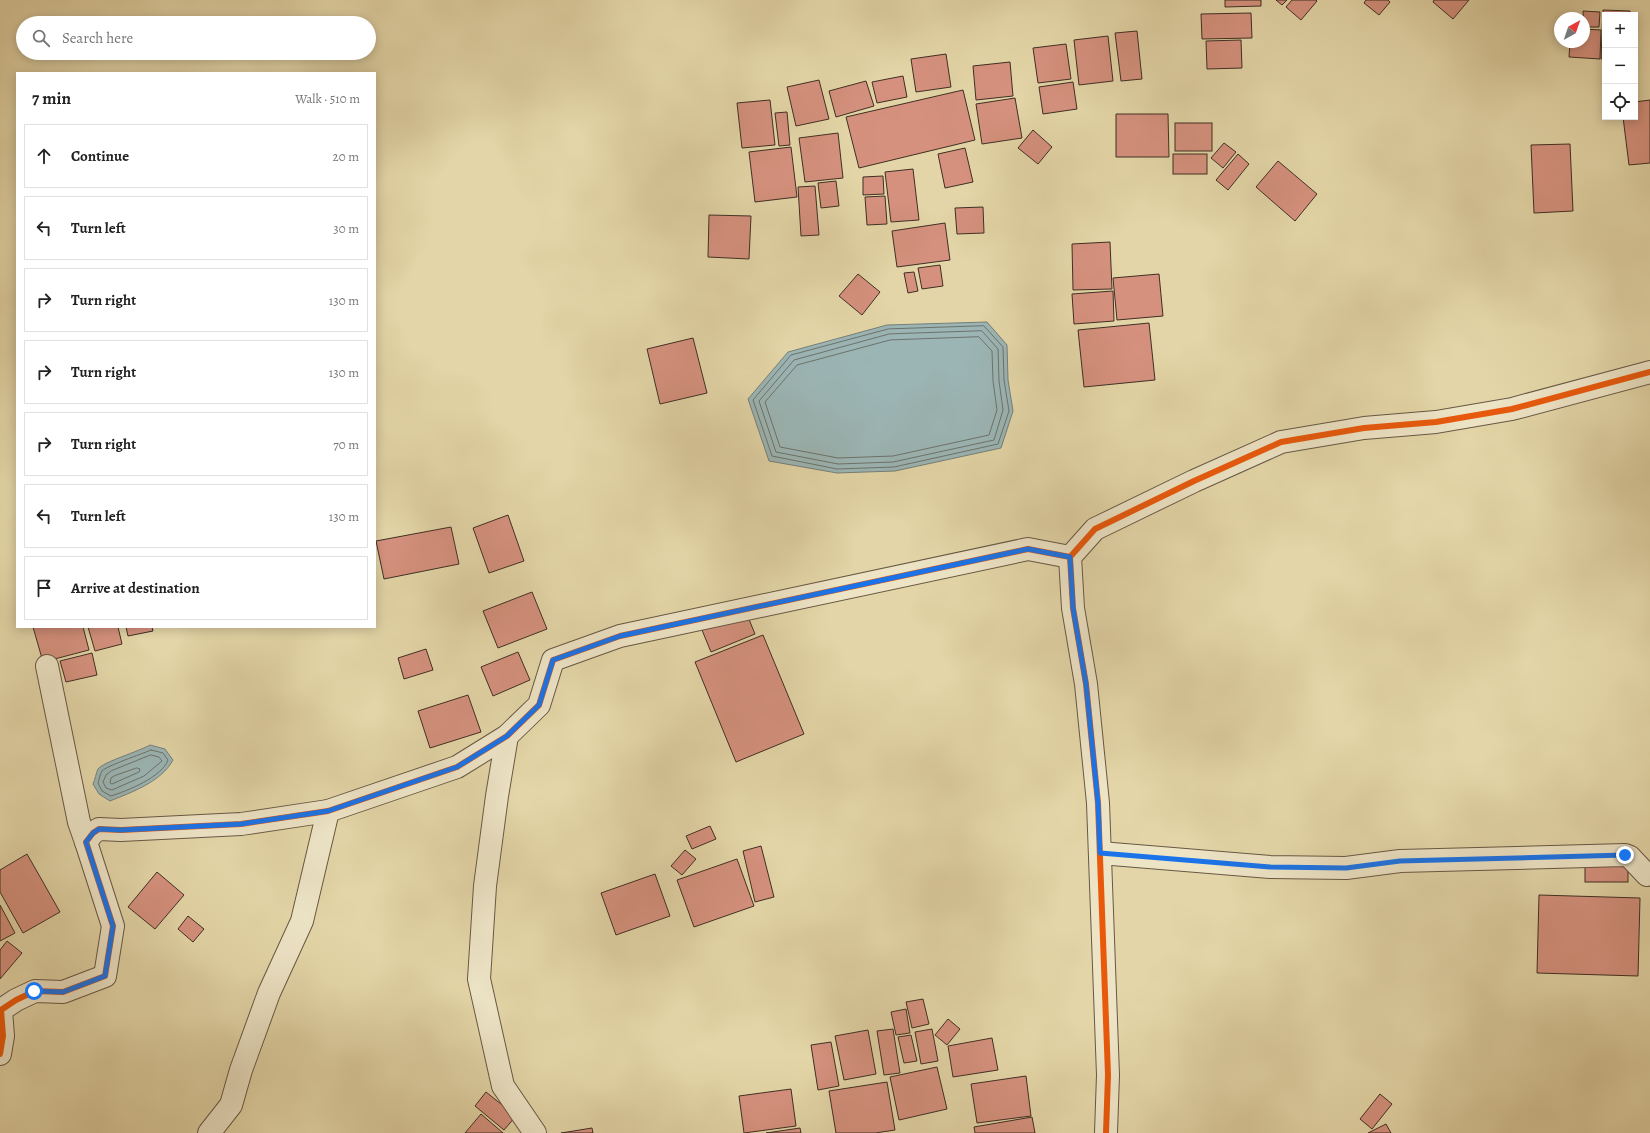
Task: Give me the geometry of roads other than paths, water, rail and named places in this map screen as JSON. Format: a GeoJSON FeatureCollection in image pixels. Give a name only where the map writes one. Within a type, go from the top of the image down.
{"type":"FeatureCollection","features":[{"type":"Feature","properties":{"kind":"street"},"geometry":{"type":"LineString","coordinates":[[1106,1133],[1108,1075],[1098,803],[1086,684],[1073,608],[1070,557],[1095,529],[1194,481],[1281,442],[1364,428],[1436,422],[1512,409],[1650,372]]}},
{"type":"Feature","properties":{"kind":"street"},"geometry":{"type":"LineString","coordinates":[[86,842],[93,833],[99,829],[121,830],[241,824],[328,811],[457,767],[507,736],[539,705],[553,660],[620,636],[1028,549],[1070,557]]}},
{"type":"Feature","properties":{"kind":"street"},"geometry":{"type":"LineString","coordinates":[[0,1054],[3,1036],[1,1010],[34,991],[63,992],[105,976],[113,926],[79,822],[47,666]]}},
{"type":"Feature","properties":{"kind":"street"},"geometry":{"type":"LineString","coordinates":[[507,736],[485,886],[479,979],[503,1086],[535,1133]]}},
{"type":"Feature","properties":{"kind":"street"},"geometry":{"type":"LineString","coordinates":[[209,1133],[231,1105],[241,1070],[269,993],[302,921],[328,811]]}},
{"type":"Feature","properties":{"kind":"street"},"geometry":{"type":"LineString","coordinates":[[1100,853],[1270,867],[1346,868],[1400,861],[1625,855],[1630,857],[1647,875]]}},
{"type":"Feature","properties":{"kind":"water"},"geometry":{"type":"Polygon","coordinates":[[[987,322],[1007,345],[1008,380],[1013,411],[1001,448],[895,471],[837,473],[769,461],[748,399],[788,352],[887,325],[987,322]]]}},
{"type":"Feature","properties":{"kind":"water"},"geometry":{"type":"Polygon","coordinates":[[[150,745],[165,749],[173,760],[168,768],[154,780],[110,801],[99,794],[93,784],[98,769],[101,766],[150,745]]]}}]}
